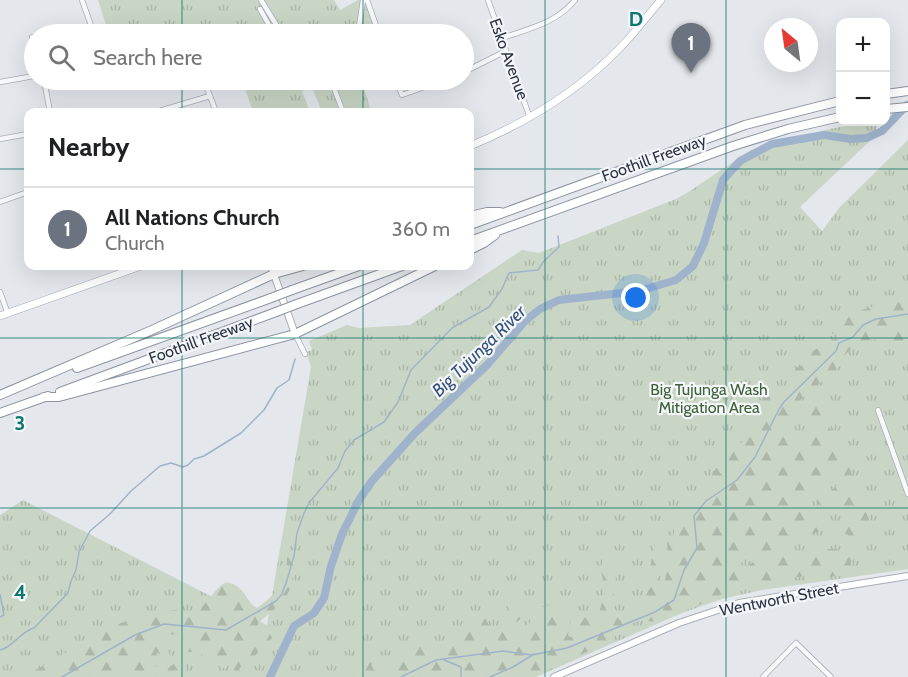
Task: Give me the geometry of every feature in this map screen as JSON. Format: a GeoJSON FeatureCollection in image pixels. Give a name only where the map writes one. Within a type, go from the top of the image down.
{"type":"FeatureCollection","features":[{"type":"Feature","properties":{"kind":"highway"},"geometry":{"type":"LineString","coordinates":[[890,93],[908,91]]}},
{"type":"Feature","properties":{"kind":"highway","name":"Foothill Freeway"},"geometry":{"type":"LineString","coordinates":[[474,224],[724,133],[774,117],[836,102]]}},
{"type":"Feature","properties":{"kind":"highway"},"geometry":{"type":"LineString","coordinates":[[890,109],[908,107]]}},
{"type":"Feature","properties":{"kind":"highway","name":"Foothill Freeway"},"geometry":{"type":"LineString","coordinates":[[474,240],[697,158],[770,134],[836,118]]}},
{"type":"Feature","properties":{"kind":"highway"},"geometry":{"type":"LineString","coordinates":[[474,215],[487,212],[504,213]]}},
{"type":"Feature","properties":{"kind":"highway"},"geometry":{"type":"LineString","coordinates":[[474,248],[505,228]]}},
{"type":"Feature","properties":{"kind":"highway"},"geometry":{"type":"LineString","coordinates":[[0,396],[273,270]]}},
{"type":"Feature","properties":{"kind":"highway","name":"Foothill Freeway"},"geometry":{"type":"LineString","coordinates":[[0,396],[348,270]]}},
{"type":"Feature","properties":{"kind":"highway","name":"Foothill Freeway"},"geometry":{"type":"LineString","coordinates":[[0,413],[391,270]]}},
{"type":"Feature","properties":{"kind":"highway"},"geometry":{"type":"LineString","coordinates":[[45,397],[59,397],[295,334],[427,270]]}},
{"type":"Feature","properties":{"kind":"main road"},"geometry":{"type":"LineString","coordinates":[[474,144],[510,129],[569,93],[621,47],[661,0]]}},
{"type":"Feature","properties":{"kind":"main road"},"geometry":{"type":"LineString","coordinates":[[4,315],[130,270]]}},
{"type":"Feature","properties":{"kind":"main road"},"geometry":{"type":"LineString","coordinates":[[273,270],[295,334]]}},
{"type":"Feature","properties":{"kind":"main road","name":"Wentworth Street"},"geometry":{"type":"LineString","coordinates":[[554,677],[680,623],[739,603],[908,576]]}},
{"type":"Feature","properties":{"kind":"street"},"geometry":{"type":"LineString","coordinates":[[82,0],[90,24]]}},
{"type":"Feature","properties":{"kind":"street"},"geometry":{"type":"LineString","coordinates":[[261,0],[276,24]]}},
{"type":"Feature","properties":{"kind":"street"},"geometry":{"type":"LineString","coordinates":[[360,24],[365,0]]}},
{"type":"Feature","properties":{"kind":"street"},"geometry":{"type":"LineString","coordinates":[[365,0],[375,24]]}},
{"type":"Feature","properties":{"kind":"street","name":"Esko Avenue"},"geometry":{"type":"LineString","coordinates":[[488,0],[530,118]]}},
{"type":"Feature","properties":{"kind":"street"},"geometry":{"type":"LineString","coordinates":[[502,38],[553,19],[563,13],[575,0]]}},
{"type":"Feature","properties":{"kind":"street"},"geometry":{"type":"LineString","coordinates":[[260,9],[268,24]]}},
{"type":"Feature","properties":{"kind":"street"},"geometry":{"type":"LineString","coordinates":[[474,67],[506,51]]}},
{"type":"Feature","properties":{"kind":"street"},"geometry":{"type":"LineString","coordinates":[[0,82],[24,78]]}},
{"type":"Feature","properties":{"kind":"street"},"geometry":{"type":"LineString","coordinates":[[46,90],[49,108]]}},
{"type":"Feature","properties":{"kind":"street"},"geometry":{"type":"LineString","coordinates":[[208,90],[214,108]]}},
{"type":"Feature","properties":{"kind":"street"},"geometry":{"type":"LineString","coordinates":[[335,90],[342,108]]}},
{"type":"Feature","properties":{"kind":"street"},"geometry":{"type":"LineString","coordinates":[[400,90],[402,95],[416,90]]}},
{"type":"Feature","properties":{"kind":"street"},"geometry":{"type":"LineString","coordinates":[[170,108],[210,96]]}},
{"type":"Feature","properties":{"kind":"street"},"geometry":{"type":"LineString","coordinates":[[0,139],[24,135]]}},
{"type":"Feature","properties":{"kind":"street"},"geometry":{"type":"LineString","coordinates":[[0,202],[24,193]]}},
{"type":"Feature","properties":{"kind":"street"},"geometry":{"type":"LineString","coordinates":[[0,292],[4,315]]}},
{"type":"Feature","properties":{"kind":"street"},"geometry":{"type":"LineString","coordinates":[[295,334],[306,354]]}},
{"type":"Feature","properties":{"kind":"street"},"geometry":{"type":"LineString","coordinates":[[878,410],[908,494]]}},
{"type":"Feature","properties":{"kind":"street"},"geometry":{"type":"LineString","coordinates":[[763,677],[796,643],[831,677]]}},
{"type":"Feature","properties":{"kind":"green space"},"geometry":{"type":"Polygon","coordinates":[[[98,0],[334,0],[340,10],[358,0],[367,0],[376,24],[106,24],[98,0]]]}},
{"type":"Feature","properties":{"kind":"green space"},"geometry":{"type":"Polygon","coordinates":[[[245,90],[304,90],[302,91],[308,108],[252,108],[245,90]]]}},
{"type":"Feature","properties":{"kind":"green space"},"geometry":{"type":"Polygon","coordinates":[[[313,90],[365,90],[370,108],[320,108],[313,90]]]}},
{"type":"Feature","properties":{"kind":"green space","name":"Big Tujunga Wash Mitigation Area"},"geometry":{"type":"Polygon","coordinates":[[[845,126],[877,126],[873,138],[800,207],[822,231],[839,208],[908,140],[908,569],[762,590],[722,599],[682,613],[536,677],[0,677],[0,515],[23,500],[267,625],[311,367],[306,352],[312,350],[309,341],[347,325],[359,328],[410,325],[522,250],[539,253],[676,199],[751,150],[845,126]]]}},
{"type":"Feature","properties":{"kind":"green space"},"geometry":{"type":"Polygon","coordinates":[[[908,296],[908,347],[881,339],[858,344],[843,357],[845,360],[842,364],[798,402],[788,425],[797,434],[807,430],[803,422],[805,405],[815,398],[825,397],[827,400],[823,406],[823,414],[859,492],[868,523],[867,536],[858,542],[843,532],[840,522],[845,515],[840,505],[825,507],[817,503],[837,484],[824,481],[821,491],[810,494],[810,525],[815,528],[819,526],[822,528],[820,531],[768,551],[753,553],[746,556],[741,563],[743,570],[747,572],[750,564],[755,561],[783,556],[800,556],[820,549],[836,549],[851,557],[850,574],[823,578],[796,577],[731,590],[695,607],[651,622],[646,619],[630,624],[621,629],[611,641],[532,677],[343,677],[352,654],[355,662],[353,670],[356,671],[360,667],[362,659],[362,663],[367,664],[361,649],[365,648],[362,646],[365,643],[372,647],[376,654],[377,660],[371,665],[374,670],[400,660],[409,660],[421,644],[434,647],[423,660],[430,658],[442,649],[466,619],[485,618],[489,625],[493,625],[490,631],[497,630],[511,615],[506,602],[507,598],[516,602],[517,610],[522,618],[506,630],[505,636],[547,611],[542,607],[553,604],[571,615],[568,635],[573,636],[581,619],[594,615],[600,610],[605,592],[601,568],[604,553],[610,549],[612,568],[616,576],[613,603],[619,620],[640,610],[646,600],[644,595],[660,521],[664,520],[665,537],[656,578],[658,590],[667,573],[667,536],[672,538],[673,535],[674,509],[678,513],[675,518],[681,523],[687,509],[714,484],[714,468],[723,474],[720,452],[722,450],[734,451],[748,435],[745,423],[755,422],[758,417],[766,417],[762,398],[764,394],[769,396],[774,407],[782,390],[789,384],[793,370],[808,363],[805,355],[837,338],[837,335],[823,329],[829,320],[908,296]]]}},
{"type":"Feature","properties":{"kind":"green space"},"geometry":{"type":"Polygon","coordinates":[[[287,556],[295,556],[301,560],[294,570],[297,573],[292,578],[291,587],[284,601],[258,623],[258,626],[266,629],[272,638],[239,669],[244,677],[233,677],[234,666],[231,661],[225,668],[221,668],[218,661],[208,660],[197,648],[188,652],[190,647],[186,645],[182,636],[164,633],[170,655],[168,657],[165,655],[160,647],[161,654],[156,653],[159,660],[152,667],[166,665],[168,668],[179,660],[187,672],[179,670],[180,677],[21,677],[118,624],[174,610],[190,612],[197,610],[227,582],[238,587],[257,608],[280,586],[287,564],[287,556]]]}},
{"type":"Feature","properties":{"kind":"waterway","name":"Big Tujunga River"},"geometry":{"type":"LineString","coordinates":[[270,677],[294,626],[314,613],[324,598],[331,566],[342,534],[359,500],[372,481],[415,433],[488,364],[525,321],[540,309],[559,300],[639,291],[676,280],[693,266],[704,243],[723,180],[740,161],[772,144],[824,135],[851,139],[867,138],[882,131],[907,105]]}},
{"type":"Feature","properties":{"kind":"waterway"},"geometry":{"type":"LineString","coordinates":[[62,677],[135,635],[164,624],[226,630],[276,601],[282,594],[287,580],[294,556],[297,533],[304,513],[309,503],[338,468],[345,451],[354,440],[384,422],[398,402],[411,370],[452,328],[489,307],[502,289],[509,273],[538,270],[559,247],[558,236]]}},
{"type":"Feature","properties":{"kind":"waterway"},"geometry":{"type":"LineString","coordinates":[[401,677],[436,660],[503,651],[532,655],[567,648],[655,612],[674,600],[684,570],[697,548],[694,516],[706,501],[737,480],[755,457],[784,402],[836,351],[839,343],[853,337],[863,325],[876,319],[908,314]]}},
{"type":"Feature","properties":{"kind":"waterway"},"geometry":{"type":"LineString","coordinates":[[0,650],[34,628],[68,593],[79,552],[90,531],[160,466],[171,463],[183,467],[188,465],[194,459],[204,456],[241,433],[264,410],[277,388],[289,380],[295,359]]}},
{"type":"Feature","properties":{"kind":"waterway"},"geometry":{"type":"LineString","coordinates":[[0,594],[4,615],[0,617]]}},
{"type":"Feature","properties":{"kind":"waterway"},"geometry":{"type":"LineString","coordinates":[[490,677],[534,654]]}},
{"type":"Feature","properties":{"kind":"waterway"},"geometry":{"type":"LineString","coordinates":[[444,660],[461,667],[461,677]]}},
{"type":"Feature","properties":{"kind":"place","name":"All Nations Church"},"geometry":{"type":"Point","coordinates":[691,73]}}]}
